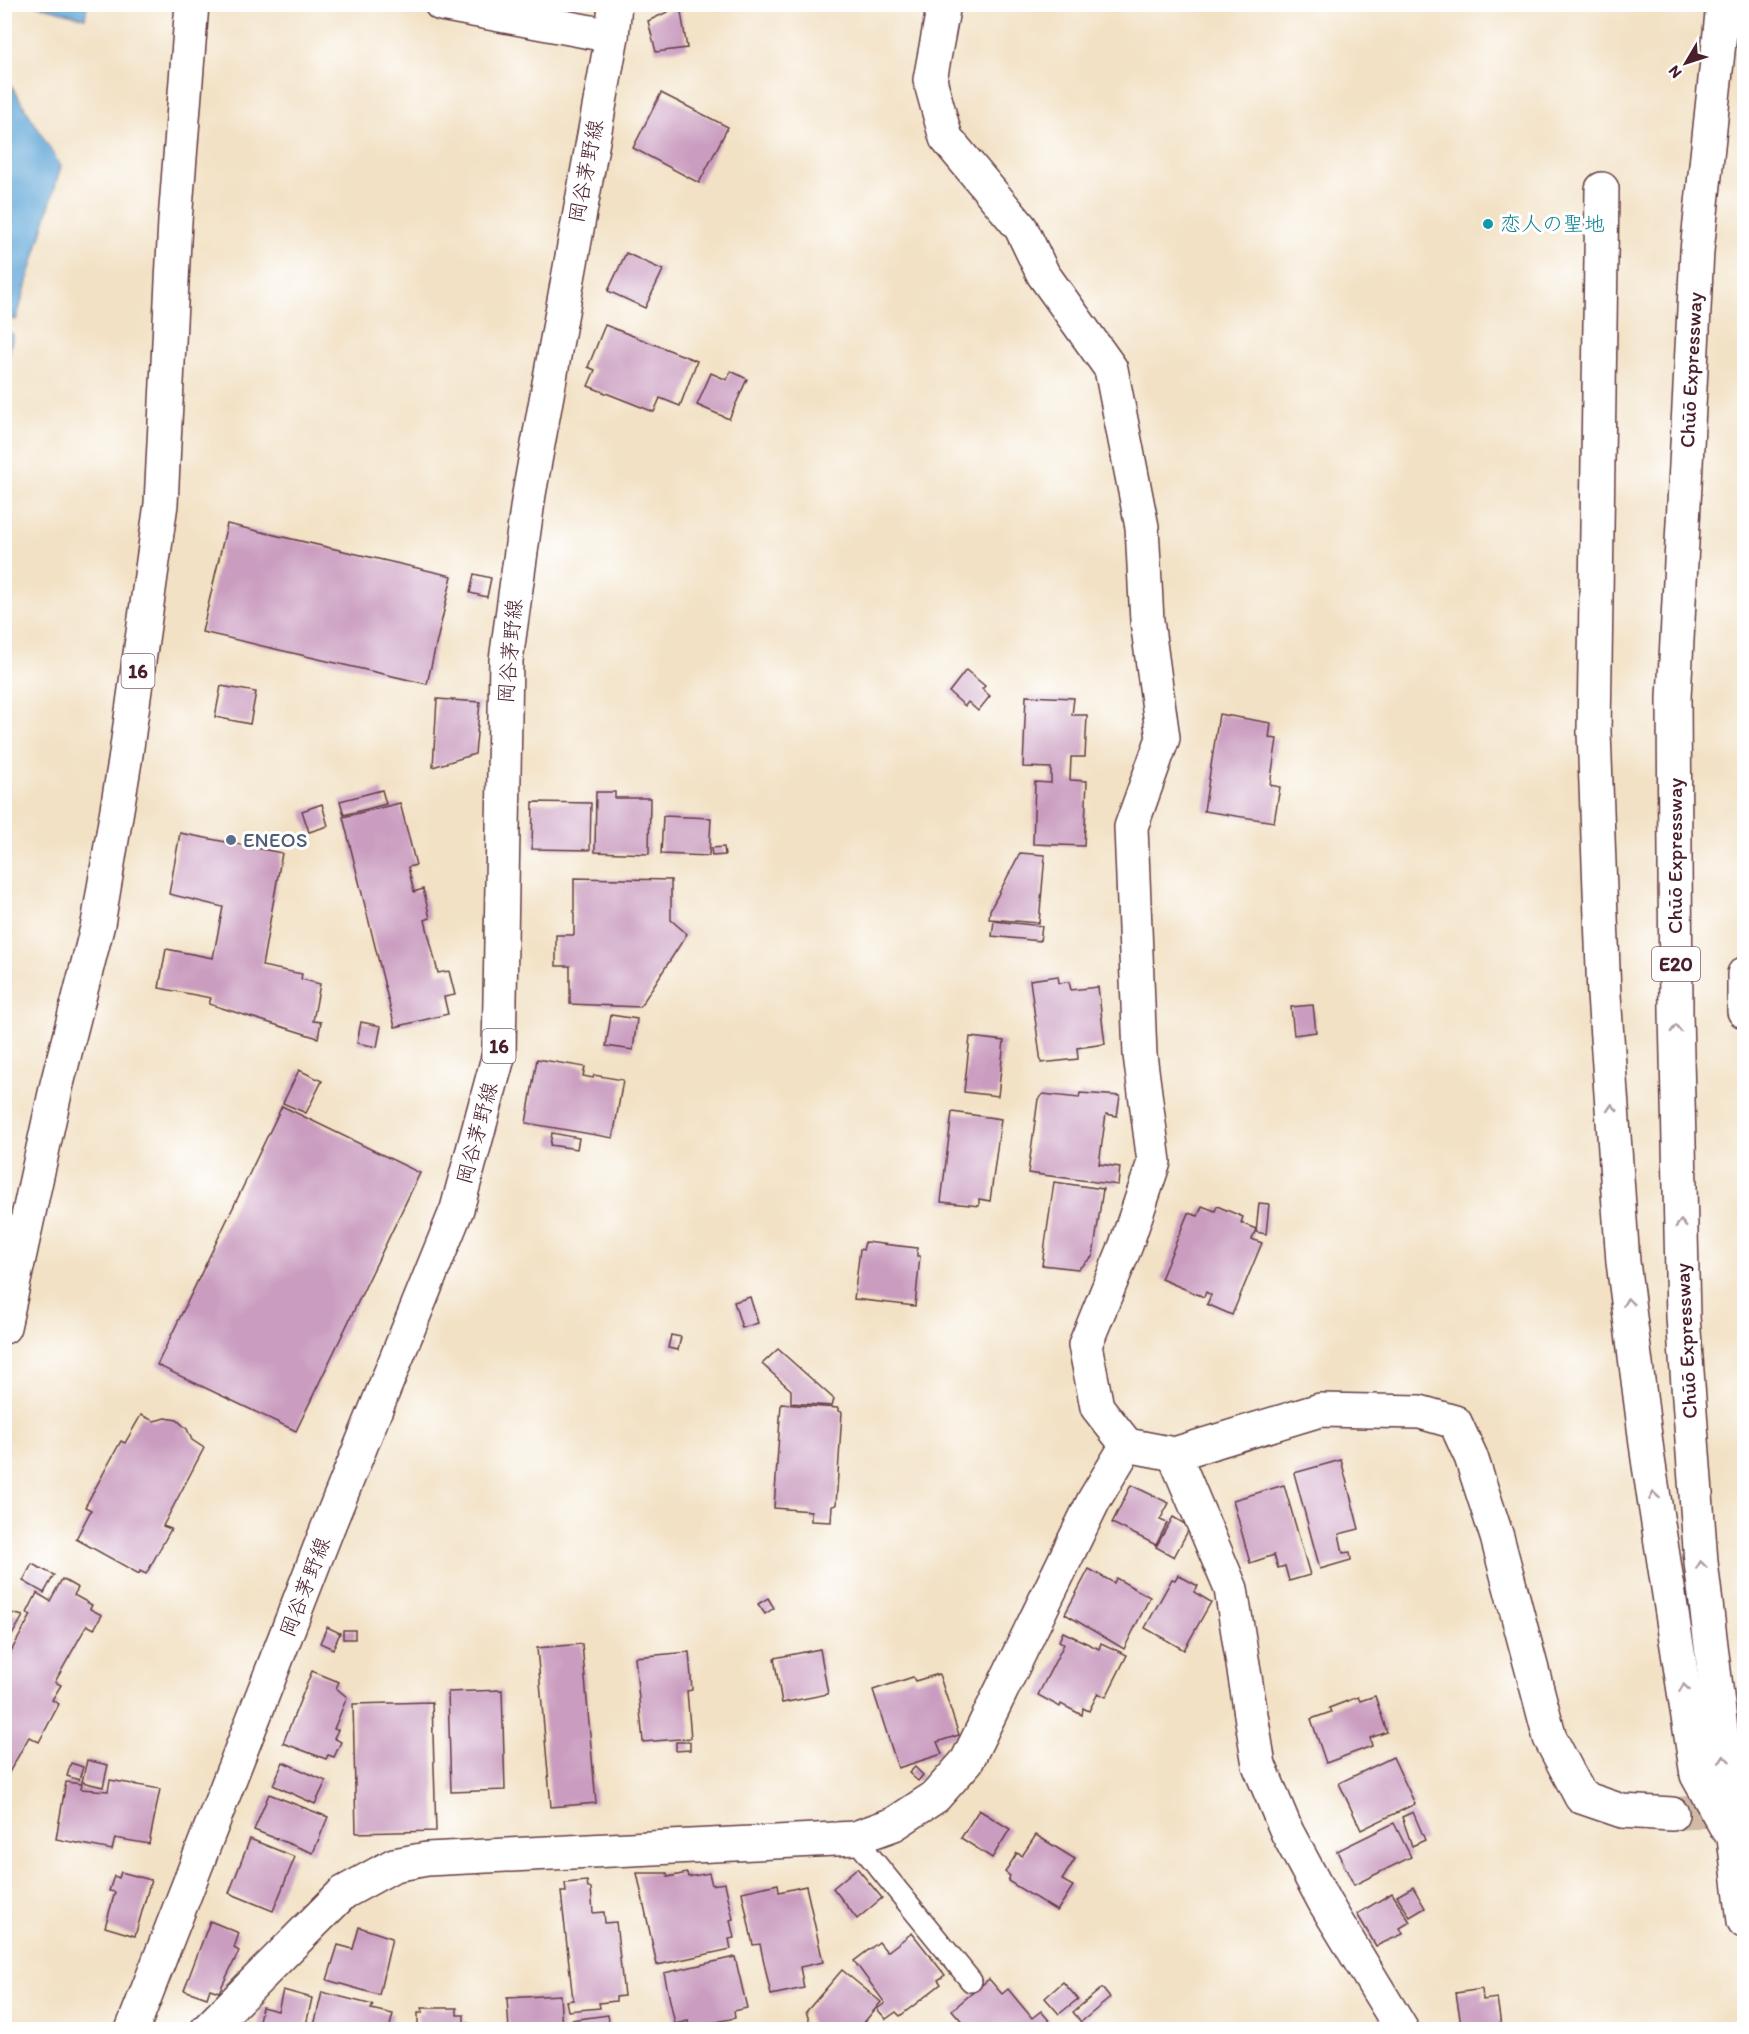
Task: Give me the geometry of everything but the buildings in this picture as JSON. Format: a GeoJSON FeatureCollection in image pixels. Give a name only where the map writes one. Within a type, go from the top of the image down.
{"type":"FeatureCollection","features":[{"type":"Feature","properties":{"kind":"main road","name":"16"},"geometry":{"type":"LineString","coordinates":[[4,1327],[57,1084],[98,924],[126,761],[161,504],[175,221],[192,4]]}},
{"type":"Feature","properties":{"kind":"main road"},"geometry":{"type":"LineString","coordinates":[[441,4],[613,20]]}},
{"type":"Feature","properties":{"kind":"main road"},"geometry":{"type":"LineString","coordinates":[[944,4],[930,80],[946,138],[1021,228],[1043,274],[1111,369],[1142,527],[1148,621],[1163,738],[1131,826],[1140,1055],[1154,1162],[1126,1245],[1085,1345],[1097,1407],[1126,1445],[1174,1454],[1320,1410],[1420,1412],[1455,1422],[1471,1457],[1497,1537],[1550,1738],[1581,1797],[1622,1811],[1672,1814]]}},
{"type":"Feature","properties":{"kind":"main road","name":"Chūō Expressway"},"geometry":{"type":"LineString","coordinates":[[1723,4],[1697,251],[1674,698],[1676,1025],[1683,1317],[1701,1562],[1744,1921]]}},
{"type":"Feature","properties":{"kind":"main road","name":"岡谷茅野線"},"geometry":{"type":"LineString","coordinates":[[132,2030],[328,1527],[457,1209],[499,1054],[506,660],[529,494],[613,20]]}},
{"type":"Feature","properties":{"kind":"main road"},"geometry":{"type":"LineString","coordinates":[[1602,189],[1594,732],[1604,995],[1623,1262],[1648,1459],[1697,1775],[1734,1841]]}},
{"type":"Feature","properties":{"kind":"main road"},"geometry":{"type":"LineString","coordinates":[[1744,974],[1744,1011]]}},
{"type":"Feature","properties":{"kind":"main road"},"geometry":{"type":"LineString","coordinates":[[207,2030],[343,1893],[394,1865],[427,1859],[855,1838],[894,1824],[935,1797],[967,1761],[1094,1500],[1126,1445]]}},
{"type":"Feature","properties":{"kind":"main road"},"geometry":{"type":"LineString","coordinates":[[1174,1454],[1231,1589],[1259,1766],[1287,1832],[1324,1903],[1402,2030]]}},
{"type":"Feature","properties":{"kind":"lane"},"geometry":{"type":"LineString","coordinates":[[855,1838],[971,1981]]}},
{"type":"Feature","properties":{"kind":"water"},"geometry":{"type":"Polygon","coordinates":[[[36,5],[87,5],[85,18],[36,5]]]}},
{"type":"Feature","properties":{"kind":"water"},"geometry":{"type":"Polygon","coordinates":[[[4,74],[61,166],[16,320],[5,317],[4,74]]]}},
{"type":"Feature","properties":{"kind":"water"},"geometry":{"type":"Polygon","coordinates":[[[4,332],[13,334],[5,374],[4,332]]]}},
{"type":"Feature","properties":{"kind":"pier"},"geometry":{"type":"Polygon","coordinates":[[[4,71],[64,164],[61,166],[4,71]]]}},
{"type":"Feature","properties":{"kind":"tunnel"},"geometry":{"type":"LineString","coordinates":[[1672,1814],[1743,1808]]}},
{"type":"Feature","properties":{"kind":"place","name":"恋人の聖地"},"geometry":{"type":"Point","coordinates":[1488,224]}},
{"type":"Feature","properties":{"kind":"place","name":"ENEOS"},"geometry":{"type":"Point","coordinates":[231,840]}}]}
